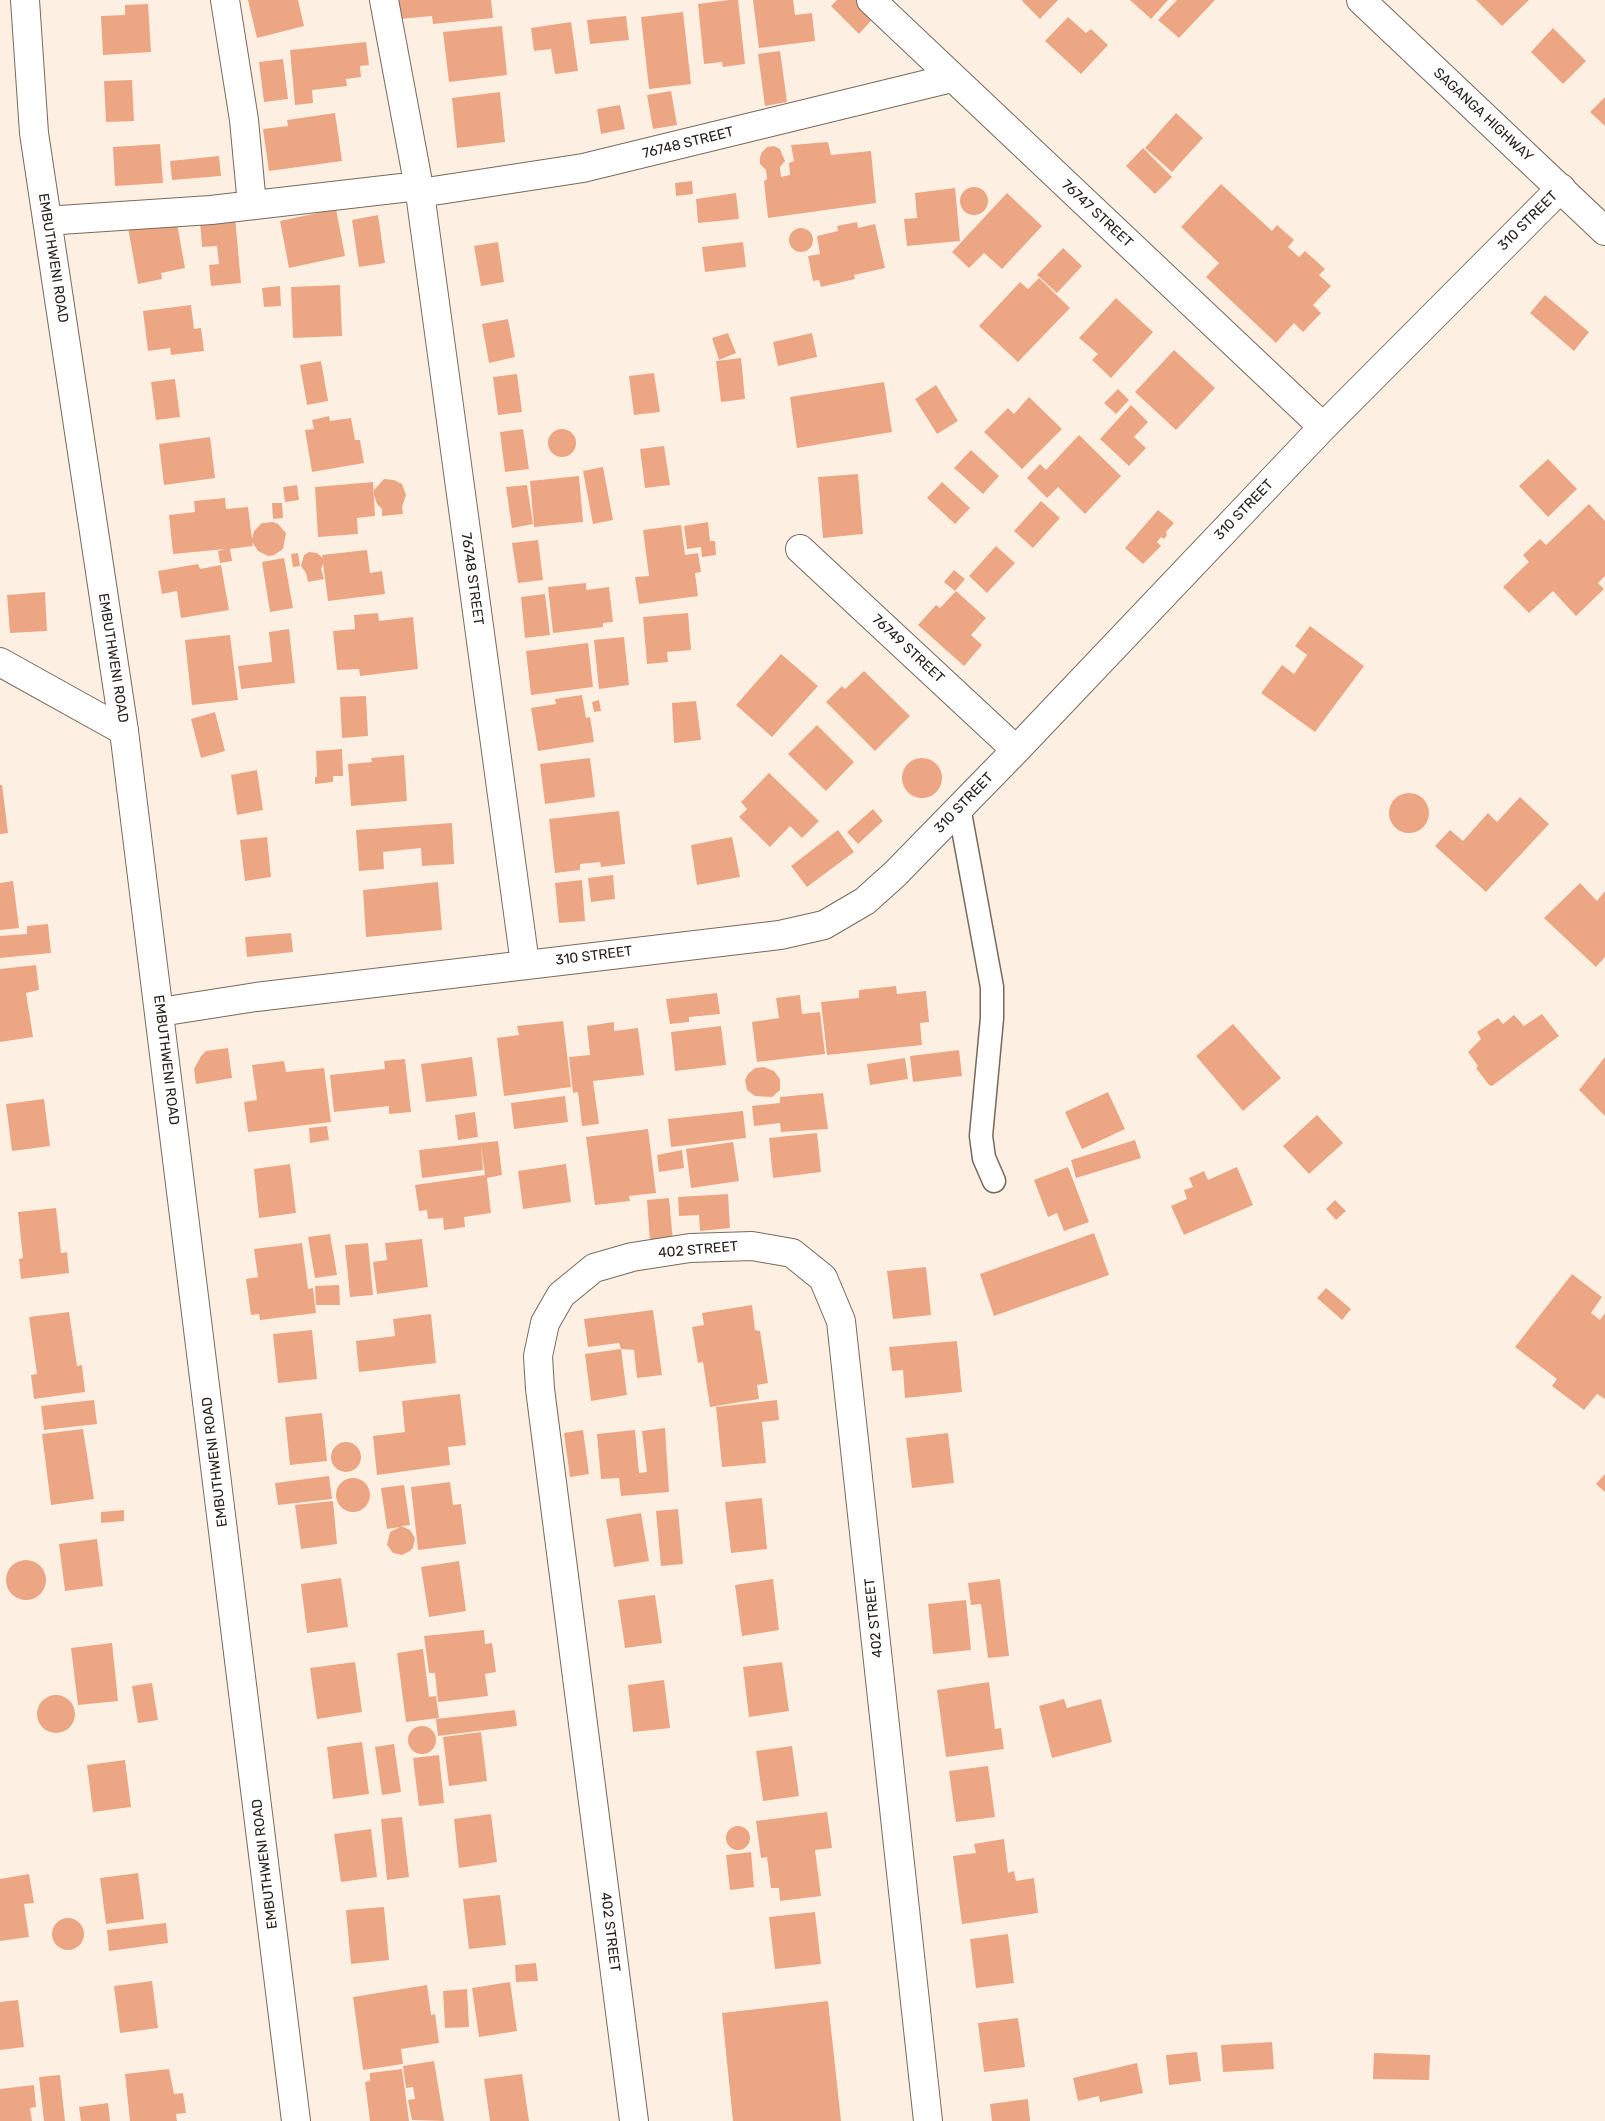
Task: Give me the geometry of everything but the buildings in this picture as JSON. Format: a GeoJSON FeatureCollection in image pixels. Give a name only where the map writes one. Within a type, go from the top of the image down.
{"type":"FeatureCollection","features":[{"type":"Feature","properties":{"kind":"street","name":"EMBUTHWENI ROAD"},"geometry":{"type":"LineString","coordinates":[[25,0],[34,133],[124,731],[296,2121]]}},
{"type":"Feature","properties":{"kind":"street"},"geometry":{"type":"LineString","coordinates":[[224,0],[244,120],[252,205]]}},
{"type":"Feature","properties":{"kind":"street","name":"76748 STREET"},"geometry":{"type":"LineString","coordinates":[[384,0],[419,190],[525,964]]}},
{"type":"Feature","properties":{"kind":"street","name":"76747 STREET"},"geometry":{"type":"LineString","coordinates":[[871,0],[1323,427]]}},
{"type":"Feature","properties":{"kind":"street","name":"SAGANGA HIGHWAY"},"geometry":{"type":"LineString","coordinates":[[1361,0],[1605,231]]}},
{"type":"Feature","properties":{"kind":"street","name":"76748 STREET"},"geometry":{"type":"LineString","coordinates":[[419,190],[583,168],[952,78]]}},
{"type":"Feature","properties":{"kind":"street","name":"310 STREET"},"geometry":{"type":"LineString","coordinates":[[160,1012],[256,997],[780,935],[824,924],[865,901],[895,874],[960,808],[1323,427],[1561,188]]}},
{"type":"Feature","properties":{"kind":"street"},"geometry":{"type":"LineString","coordinates":[[47,218],[60,220],[211,210],[419,190]]}},
{"type":"Feature","properties":{"kind":"street","name":"76749 STREET"},"geometry":{"type":"LineString","coordinates":[[800,548],[1016,750]]}},
{"type":"Feature","properties":{"kind":"street"},"geometry":{"type":"LineString","coordinates":[[0,662],[124,731]]}},
{"type":"Feature","properties":{"kind":"street","name":"402 STREET"},"geometry":{"type":"LineString","coordinates":[[634,2121],[540,1390],[538,1356],[545,1323],[561,1295],[594,1268],[632,1257],[690,1248],[752,1246],[792,1254],[823,1278],[842,1321],[928,2121]]}},
{"type":"Feature","properties":{"kind":"lane"},"geometry":{"type":"LineString","coordinates":[[960,808],[992,987],[992,1018],[981,1136],[984,1158],[994,1181]]}}]}
